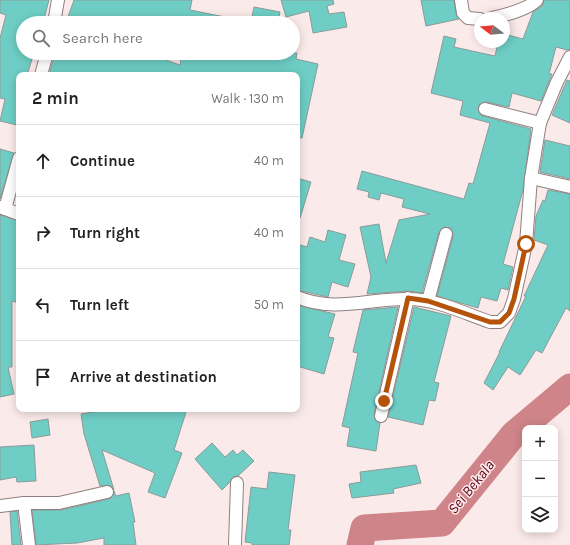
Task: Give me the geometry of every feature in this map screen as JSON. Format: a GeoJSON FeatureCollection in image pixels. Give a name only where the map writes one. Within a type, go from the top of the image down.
{"type":"FeatureCollection","features":[{"type":"Feature","properties":{"kind":"street"},"geometry":{"type":"LineString","coordinates":[[55,16],[58,0]]}},
{"type":"Feature","properties":{"kind":"street"},"geometry":{"type":"LineString","coordinates":[[461,0],[463,13],[468,18],[474,18]]}},
{"type":"Feature","properties":{"kind":"street"},"geometry":{"type":"LineString","coordinates":[[510,12],[537,0]]}},
{"type":"Feature","properties":{"kind":"street"},"geometry":{"type":"LineString","coordinates":[[300,297],[320,305],[357,305],[408,298],[428,301],[490,322],[500,322],[509,313],[514,299],[526,244],[531,178],[540,123],[557,82],[570,57]]}},
{"type":"Feature","properties":{"kind":"street"},"geometry":{"type":"LineString","coordinates":[[42,72],[45,60]]}},
{"type":"Feature","properties":{"kind":"street"},"geometry":{"type":"LineString","coordinates":[[485,109],[540,123]]}},
{"type":"Feature","properties":{"kind":"street"},"geometry":{"type":"LineString","coordinates":[[16,167],[2,208],[16,213]]}},
{"type":"Feature","properties":{"kind":"street"},"geometry":{"type":"LineString","coordinates":[[531,178],[570,187]]}},
{"type":"Feature","properties":{"kind":"street"},"geometry":{"type":"LineString","coordinates":[[428,301],[446,234]]}},
{"type":"Feature","properties":{"kind":"street"},"geometry":{"type":"LineString","coordinates":[[381,416],[408,298]]}},
{"type":"Feature","properties":{"kind":"street"},"geometry":{"type":"LineString","coordinates":[[234,545],[237,483]]}},
{"type":"Feature","properties":{"kind":"street"},"geometry":{"type":"LineString","coordinates":[[0,506],[24,503],[60,503],[107,492]]}},
{"type":"Feature","properties":{"kind":"street"},"geometry":{"type":"LineString","coordinates":[[24,503],[29,545]]}},
{"type":"Feature","properties":{"kind":"building"},"geometry":{"type":"Polygon","coordinates":[[[0,0],[49,0],[45,16],[16,16],[16,60],[32,60],[28,72],[16,72],[16,125],[0,121],[5,99],[0,98],[0,38],[6,15],[0,13],[0,0]]]}},
{"type":"Feature","properties":{"kind":"building"},"geometry":{"type":"Polygon","coordinates":[[[74,0],[192,0],[190,10],[220,16],[68,16],[74,0]]]}},
{"type":"Feature","properties":{"kind":"building"},"geometry":{"type":"Polygon","coordinates":[[[281,0],[333,0],[334,4],[327,6],[329,14],[344,12],[347,27],[313,33],[309,11],[286,16],[281,0]]]}},
{"type":"Feature","properties":{"kind":"building"},"geometry":{"type":"Polygon","coordinates":[[[421,0],[454,0],[456,14],[459,19],[426,26],[421,0]]]}},
{"type":"Feature","properties":{"kind":"building"},"geometry":{"type":"Polygon","coordinates":[[[544,0],[570,0],[570,50],[556,47],[549,74],[552,74],[541,101],[512,93],[509,107],[486,102],[480,104],[478,108],[480,114],[483,116],[531,129],[523,190],[503,264],[513,267],[508,290],[501,288],[497,301],[481,297],[478,308],[437,296],[453,236],[451,228],[444,227],[439,232],[422,293],[409,291],[367,294],[371,277],[360,227],[379,224],[386,263],[399,220],[430,214],[402,207],[404,199],[381,193],[379,200],[368,197],[369,192],[357,189],[362,171],[464,199],[469,183],[473,184],[490,123],[460,115],[463,101],[431,93],[444,36],[456,39],[454,47],[495,56],[497,48],[510,48],[510,36],[523,39],[533,12],[542,6],[544,0]]]}},
{"type":"Feature","properties":{"kind":"building"},"geometry":{"type":"Polygon","coordinates":[[[254,7],[280,12],[279,16],[252,16],[254,7]]]}},
{"type":"Feature","properties":{"kind":"building"},"geometry":{"type":"Polygon","coordinates":[[[53,60],[166,60],[180,65],[181,60],[300,60],[318,64],[302,138],[300,138],[300,72],[50,72],[53,60]]]}},
{"type":"Feature","properties":{"kind":"building"},"geometry":{"type":"Polygon","coordinates":[[[567,80],[570,81],[570,123],[552,115],[567,80]]]}},
{"type":"Feature","properties":{"kind":"building"},"geometry":{"type":"Polygon","coordinates":[[[545,140],[570,146],[570,179],[540,172],[545,140]]]}},
{"type":"Feature","properties":{"kind":"building"},"geometry":{"type":"Polygon","coordinates":[[[0,149],[14,153],[0,199],[0,149]]]}},
{"type":"Feature","properties":{"kind":"building"},"geometry":{"type":"Polygon","coordinates":[[[300,179],[311,182],[300,218],[300,179]]]}},
{"type":"Feature","properties":{"kind":"building"},"geometry":{"type":"Polygon","coordinates":[[[548,190],[570,194],[570,311],[566,308],[542,353],[536,350],[520,375],[508,367],[493,390],[484,383],[526,296],[524,296],[548,245],[534,240],[536,216],[543,200],[545,201],[548,190]]]}},
{"type":"Feature","properties":{"kind":"building"},"geometry":{"type":"Polygon","coordinates":[[[0,215],[16,220],[16,302],[12,301],[12,367],[8,367],[14,394],[0,397],[0,215]]]}},
{"type":"Feature","properties":{"kind":"building"},"geometry":{"type":"Polygon","coordinates":[[[328,230],[346,235],[339,260],[355,264],[348,287],[332,282],[328,297],[300,291],[300,245],[307,247],[310,237],[325,242],[328,230]]]}},
{"type":"Feature","properties":{"kind":"building"},"geometry":{"type":"Polygon","coordinates":[[[300,306],[335,314],[328,337],[334,338],[324,374],[300,367],[300,306]]]}},
{"type":"Feature","properties":{"kind":"building"},"geometry":{"type":"Polygon","coordinates":[[[398,307],[374,414],[376,421],[380,423],[376,451],[347,446],[350,428],[342,426],[358,353],[353,352],[363,310],[398,307]]]}},
{"type":"Feature","properties":{"kind":"building"},"geometry":{"type":"Polygon","coordinates":[[[414,307],[451,316],[434,382],[439,383],[435,401],[429,400],[423,425],[388,417],[414,307]]]}},
{"type":"Feature","properties":{"kind":"building"},"geometry":{"type":"Polygon","coordinates":[[[92,412],[186,412],[174,450],[182,453],[165,498],[148,492],[155,473],[102,450],[114,490],[109,485],[100,486],[84,434],[81,414],[92,412]]]}},
{"type":"Feature","properties":{"kind":"building"},"geometry":{"type":"Polygon","coordinates":[[[48,419],[50,435],[32,438],[30,422],[48,419]]]}},
{"type":"Feature","properties":{"kind":"building"},"geometry":{"type":"Polygon","coordinates":[[[212,443],[225,457],[233,450],[237,455],[243,450],[254,461],[238,476],[233,477],[222,490],[195,459],[212,443]]]}},
{"type":"Feature","properties":{"kind":"building"},"geometry":{"type":"Polygon","coordinates":[[[34,445],[36,481],[17,482],[16,477],[0,480],[0,447],[34,445]]]}},
{"type":"Feature","properties":{"kind":"building"},"geometry":{"type":"Polygon","coordinates":[[[416,465],[421,483],[393,489],[394,493],[352,498],[349,484],[361,482],[360,472],[416,465]]]}},
{"type":"Feature","properties":{"kind":"building"},"geometry":{"type":"Polygon","coordinates":[[[269,472],[295,475],[288,530],[291,530],[289,545],[252,545],[252,543],[245,542],[251,487],[267,489],[269,472]]]}},
{"type":"Feature","properties":{"kind":"building"},"geometry":{"type":"Polygon","coordinates":[[[114,491],[116,496],[129,493],[135,522],[133,522],[136,545],[104,545],[104,538],[77,543],[36,545],[32,510],[61,510],[109,499],[112,497],[114,491]]]}},
{"type":"Feature","properties":{"kind":"building"},"geometry":{"type":"Polygon","coordinates":[[[17,511],[21,545],[12,545],[10,512],[17,511]]]}},
{"type":"Feature","properties":{"kind":"waterway","name":"Sei Bekala"},"geometry":{"type":"LineString","coordinates":[[360,545],[364,528],[442,523],[514,434],[570,387]]}},
{"type":"Feature","properties":{"kind":"route"},"geometry":{"type":"LineString","coordinates":[[384,401],[408,298],[428,301],[490,322],[500,322],[509,313],[514,299],[526,244]]}}]}
